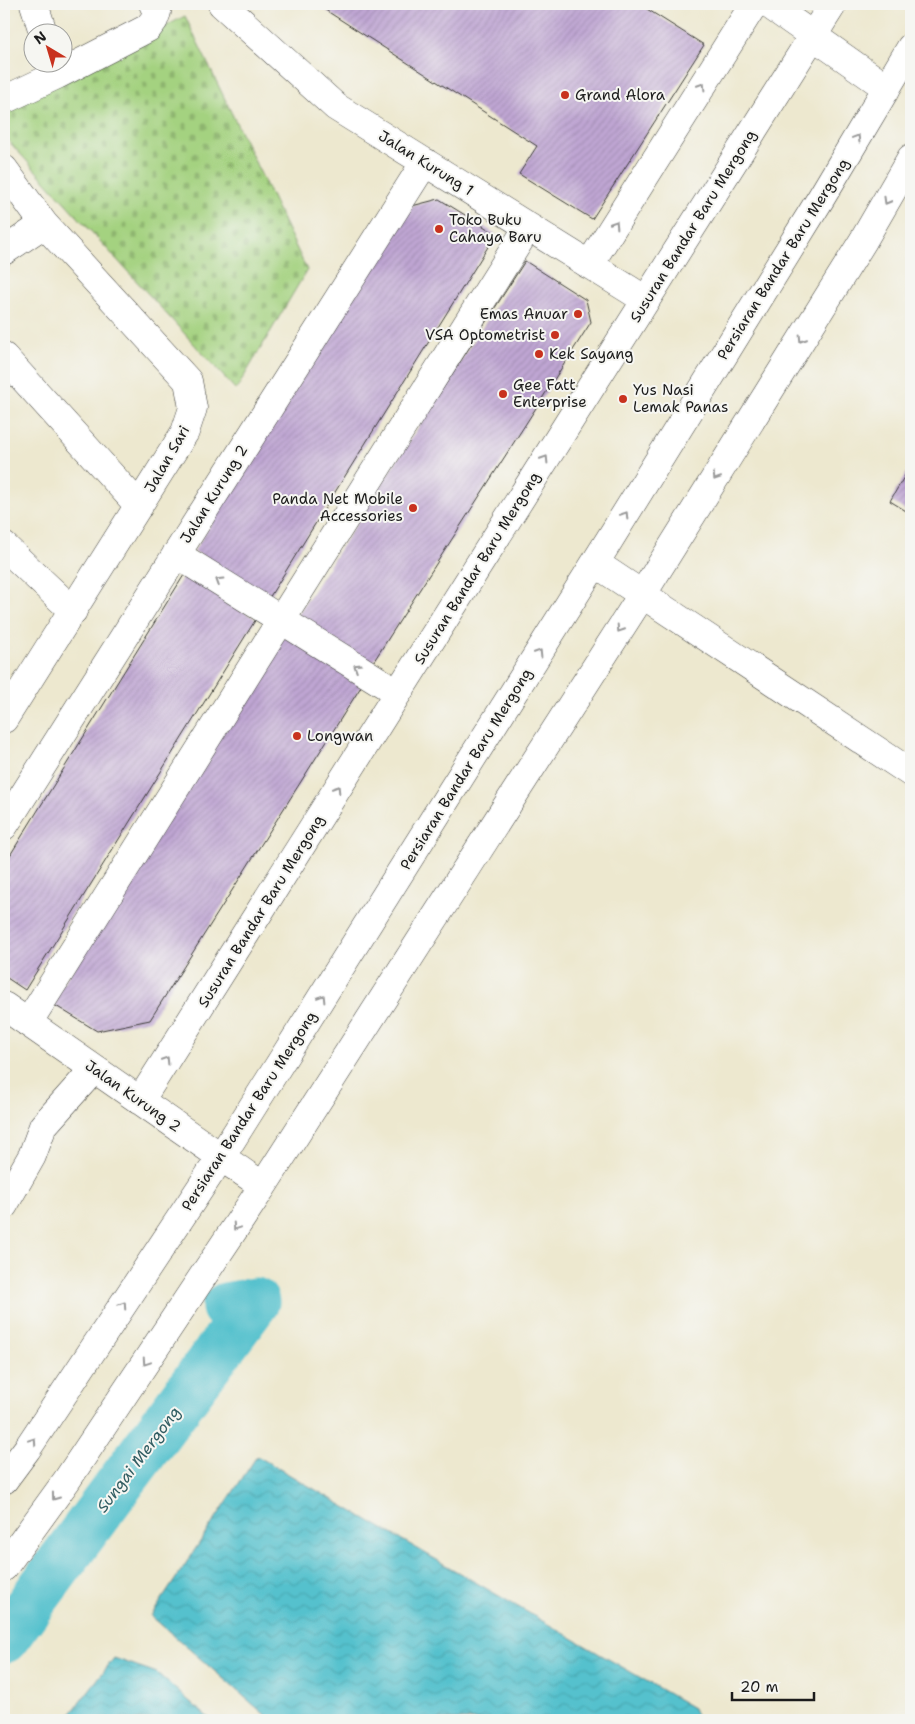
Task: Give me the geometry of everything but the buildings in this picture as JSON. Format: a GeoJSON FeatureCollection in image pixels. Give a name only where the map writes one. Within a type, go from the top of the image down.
{"type":"FeatureCollection","features":[{"type":"Feature","properties":{"kind":"street"},"geometry":{"type":"LineString","coordinates":[[34,4],[40,22]]}},
{"type":"Feature","properties":{"kind":"street"},"geometry":{"type":"LineString","coordinates":[[72,62],[148,28],[157,12],[154,4]]}},
{"type":"Feature","properties":{"kind":"street","name":"Jalan Kurung 1"},"geometry":{"type":"LineString","coordinates":[[222,4],[336,107],[646,300]]}},
{"type":"Feature","properties":{"kind":"street"},"geometry":{"type":"LineString","coordinates":[[589,265],[754,4]]}},
{"type":"Feature","properties":{"kind":"street"},"geometry":{"type":"LineString","coordinates":[[768,4],[887,88]]}},
{"type":"Feature","properties":{"kind":"street","name":"Susuran Bandar Baru Mergong"},"geometry":{"type":"LineString","coordinates":[[140,1101],[833,4]]}},
{"type":"Feature","properties":{"kind":"street","name":"Persiaran Bandar Baru Mergong"},"geometry":{"type":"LineString","coordinates":[[4,1480],[221,1158],[595,563],[821,198],[911,47]]}},
{"type":"Feature","properties":{"kind":"street"},"geometry":{"type":"LineString","coordinates":[[4,100],[50,72]]}},
{"type":"Feature","properties":{"kind":"street"},"geometry":{"type":"LineString","coordinates":[[4,1567],[67,1480],[263,1186],[642,594],[863,241],[911,158]]}},
{"type":"Feature","properties":{"kind":"street","name":"Jalan Kurung 2"},"geometry":{"type":"LineString","coordinates":[[4,826],[425,162]]}},
{"type":"Feature","properties":{"kind":"street","name":"Jalan Sari"},"geometry":{"type":"LineString","coordinates":[[4,169],[44,224],[188,380],[194,408],[185,432],[4,719]]}},
{"type":"Feature","properties":{"kind":"street"},"geometry":{"type":"LineString","coordinates":[[4,251],[44,224]]}},
{"type":"Feature","properties":{"kind":"street"},"geometry":{"type":"LineString","coordinates":[[28,1023],[528,227]]}},
{"type":"Feature","properties":{"kind":"street"},"geometry":{"type":"LineString","coordinates":[[4,357],[139,506]]}},
{"type":"Feature","properties":{"kind":"street"},"geometry":{"type":"LineString","coordinates":[[4,546],[73,610]]}},
{"type":"Feature","properties":{"kind":"street"},"geometry":{"type":"LineString","coordinates":[[176,554],[398,693]]}},
{"type":"Feature","properties":{"kind":"street"},"geometry":{"type":"LineString","coordinates":[[595,563],[911,773]]}},
{"type":"Feature","properties":{"kind":"street","name":"Jalan Kurung 2"},"geometry":{"type":"LineString","coordinates":[[4,1006],[263,1186]]}},
{"type":"Feature","properties":{"kind":"street"},"geometry":{"type":"LineString","coordinates":[[4,1206],[32,1156],[43,1126],[94,1069]]}},
{"type":"Feature","properties":{"kind":"green space"},"geometry":{"type":"Polygon","coordinates":[[[185,16],[307,270],[236,390],[4,136],[4,111],[185,16]]]}},
{"type":"Feature","properties":{"kind":"water"},"geometry":{"type":"Polygon","coordinates":[[[257,1456],[693,1708],[698,1720],[271,1720],[151,1616],[257,1456]]]}},
{"type":"Feature","properties":{"kind":"water"},"geometry":{"type":"Polygon","coordinates":[[[114,1658],[157,1673],[211,1720],[66,1720],[114,1658]]]}},
{"type":"Feature","properties":{"kind":"waterway","name":"Sungai Mergong"},"geometry":{"type":"LineString","coordinates":[[4,1639],[255,1302],[226,1307]]}},
{"type":"Feature","properties":{"kind":"place","name":"Grand Alora"},"geometry":{"type":"Point","coordinates":[565,95]}},
{"type":"Feature","properties":{"kind":"place","name":"Toko Buku Cahaya Baru"},"geometry":{"type":"Point","coordinates":[439,229]}},
{"type":"Feature","properties":{"kind":"place","name":"Emas Anuar"},"geometry":{"type":"Point","coordinates":[578,314]}},
{"type":"Feature","properties":{"kind":"place","name":"VSA Optometrist"},"geometry":{"type":"Point","coordinates":[555,335]}},
{"type":"Feature","properties":{"kind":"place","name":"Kek Sayang"},"geometry":{"type":"Point","coordinates":[539,354]}},
{"type":"Feature","properties":{"kind":"place","name":"Gee Fatt Enterprise"},"geometry":{"type":"Point","coordinates":[503,394]}},
{"type":"Feature","properties":{"kind":"place","name":"Yus Nasi Lemak Panas"},"geometry":{"type":"Point","coordinates":[623,399]}},
{"type":"Feature","properties":{"kind":"place","name":"Panda Net Mobile Accessories"},"geometry":{"type":"Point","coordinates":[413,508]}},
{"type":"Feature","properties":{"kind":"place","name":"Longwan"},"geometry":{"type":"Point","coordinates":[297,736]}}]}
